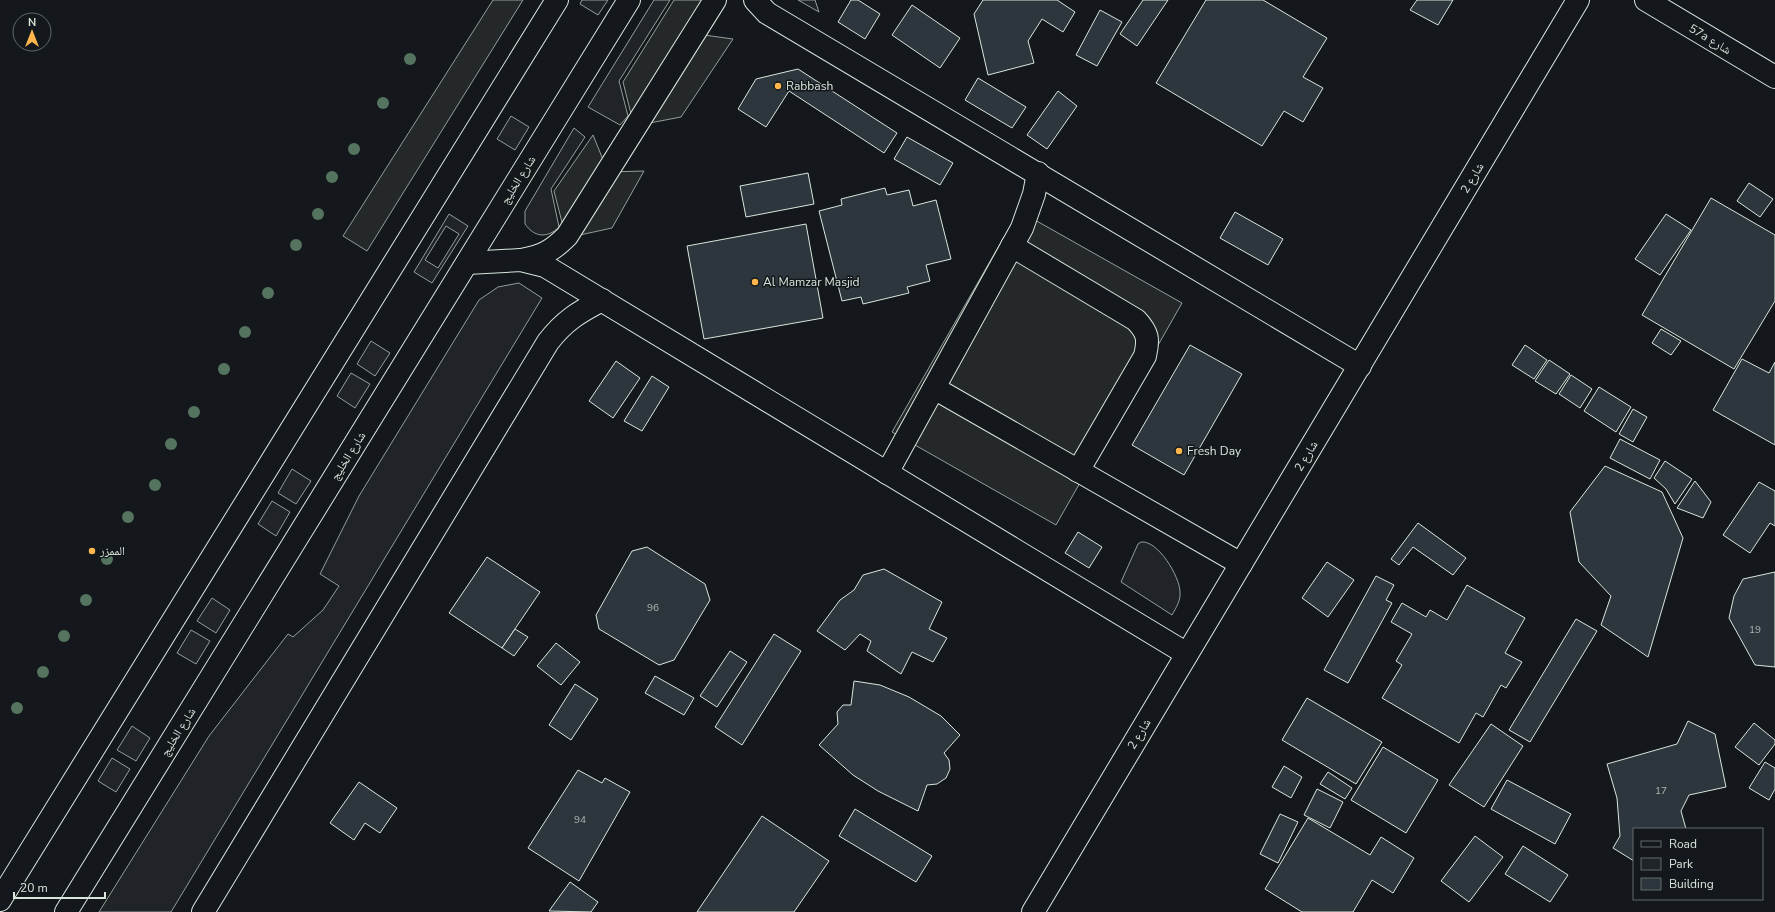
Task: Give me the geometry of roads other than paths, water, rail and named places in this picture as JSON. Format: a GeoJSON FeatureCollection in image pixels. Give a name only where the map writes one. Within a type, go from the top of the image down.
{"type":"FeatureCollection","features":[{"type":"Feature","properties":{"kind":"street"},"geometry":{"type":"LineString","coordinates":[[0,900],[558,0]]}},
{"type":"Feature","properties":{"kind":"street","name":"شارع الخليج"},"geometry":{"type":"LineString","coordinates":[[66,912],[629,0]]}},
{"type":"Feature","properties":{"kind":"street"},"geometry":{"type":"LineString","coordinates":[[467,263],[521,260],[538,257],[554,248],[567,236],[715,0]]}},
{"type":"Feature","properties":{"kind":"street"},"geometry":{"type":"LineString","coordinates":[[755,0],[767,13],[1360,366]]}},
{"type":"Feature","properties":{"kind":"street","name":"شارع 2"},"geometry":{"type":"LineString","coordinates":[[1033,912],[1578,0]]}},
{"type":"Feature","properties":{"kind":"street","name":"57a شارع"},"geometry":{"type":"LineString","coordinates":[[1646,0],[1775,77]]}},
{"type":"Feature","properties":{"kind":"street"},"geometry":{"type":"LineString","coordinates":[[887,473],[1012,246],[1029,211],[1038,173]]}},
{"type":"Feature","properties":{"kind":"street"},"geometry":{"type":"LineString","coordinates":[[1012,246],[1136,320],[1145,330],[1148,343],[1145,356],[1078,471]]}},
{"type":"Feature","properties":{"kind":"street"},"geometry":{"type":"LineString","coordinates":[[521,260],[545,266],[1187,654]]}},
{"type":"Feature","properties":{"kind":"street"},"geometry":{"type":"LineString","coordinates":[[203,912],[548,342],[560,326],[579,312],[602,300]]}},
{"type":"Feature","properties":{"kind":"street"},"geometry":{"type":"LineString","coordinates":[[934,388],[1241,564]]}},
{"type":"Feature","properties":{"kind":"place","name":"Rabbash"},"geometry":{"type":"Point","coordinates":[778,86]}},
{"type":"Feature","properties":{"kind":"place","name":"Al Mamzar Masjid"},"geometry":{"type":"Point","coordinates":[755,282]}},
{"type":"Feature","properties":{"kind":"place","name":"Fresh Day"},"geometry":{"type":"Point","coordinates":[1179,451]}},
{"type":"Feature","properties":{"kind":"place","name":"الممزر"},"geometry":{"type":"Point","coordinates":[92,551]}}]}
